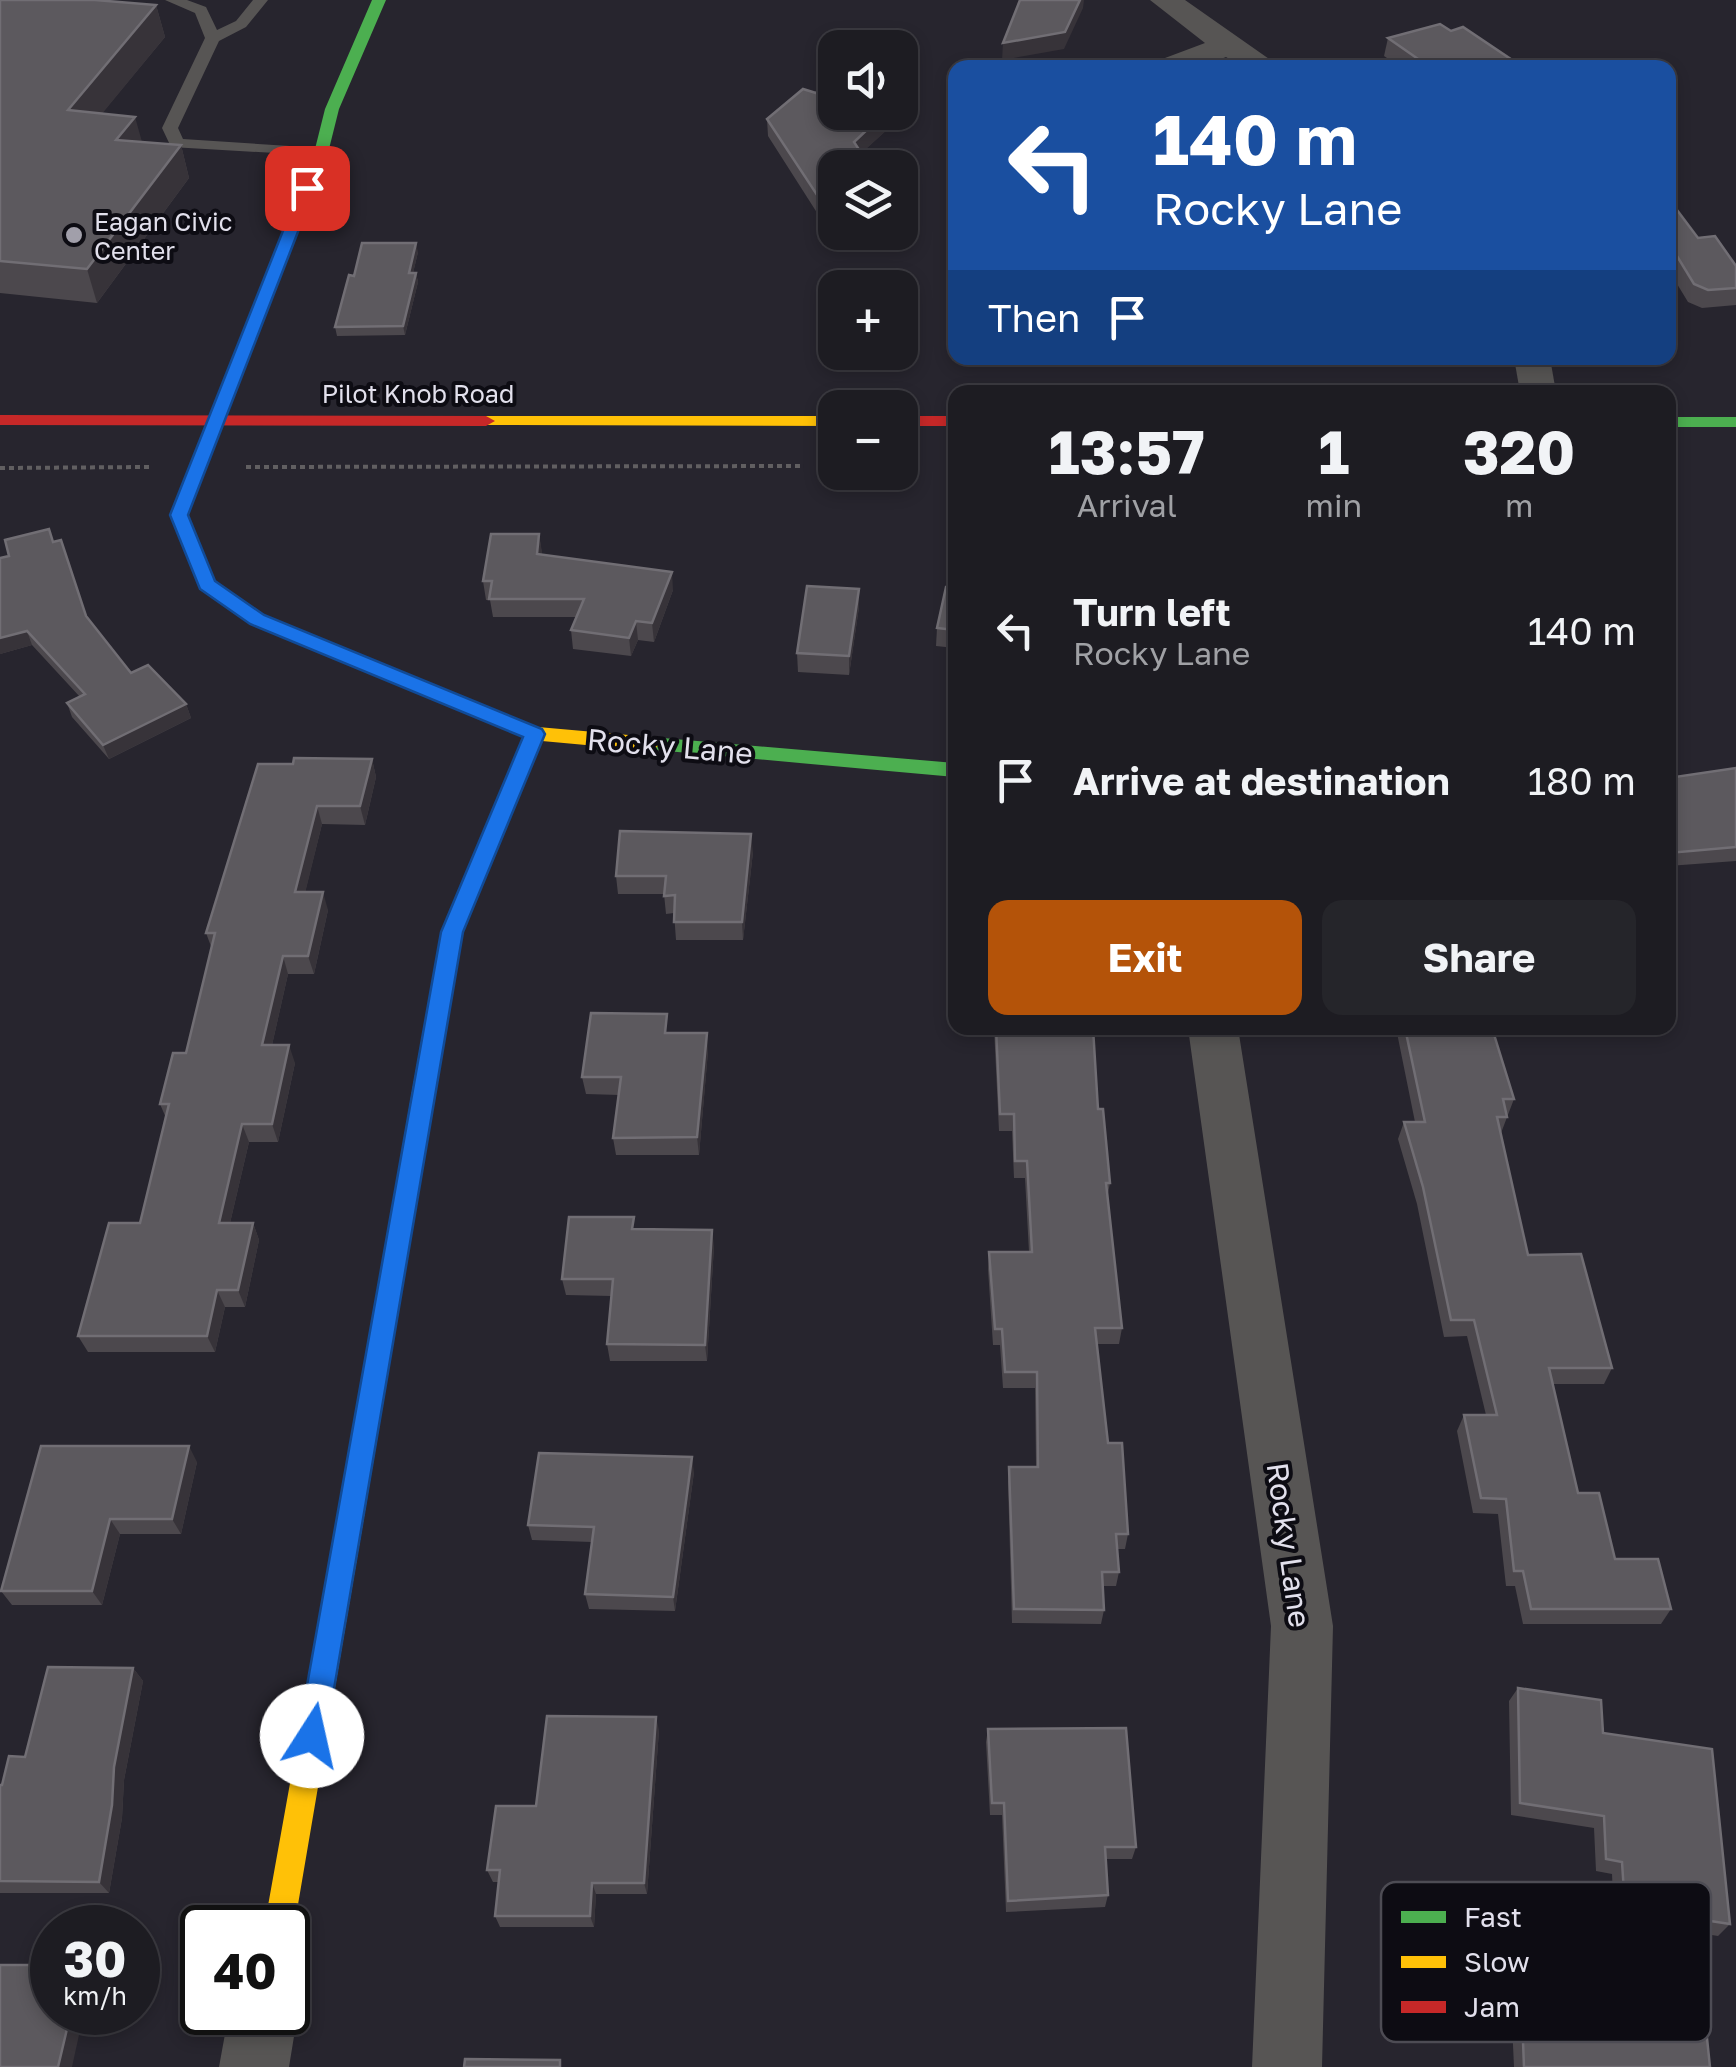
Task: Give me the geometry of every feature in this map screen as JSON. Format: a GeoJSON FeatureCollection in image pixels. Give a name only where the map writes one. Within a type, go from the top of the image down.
{"type":"FeatureCollection","features":[{"type":"Feature","properties":{"kind":"street","name":"Rocky Lane"},"geometry":{"type":"LineString","coordinates":[[380,0],[332,110],[321,153],[179,515],[206,584],[257,620],[534,734],[948,769]]}},
{"type":"Feature","properties":{"kind":"street"},"geometry":{"type":"LineString","coordinates":[[1165,0],[1253,60]]}},
{"type":"Feature","properties":{"kind":"street"},"geometry":{"type":"LineString","coordinates":[[1189,60],[1228,45]]}},
{"type":"Feature","properties":{"kind":"street","name":"Pilot Knob Road"},"geometry":{"type":"LineString","coordinates":[[0,420],[818,421]]}},
{"type":"Feature","properties":{"kind":"street"},"geometry":{"type":"LineString","coordinates":[[918,421],[948,421]]}},
{"type":"Feature","properties":{"kind":"street"},"geometry":{"type":"LineString","coordinates":[[1676,422],[1736,422]]}},
{"type":"Feature","properties":{"kind":"street"},"geometry":{"type":"LineString","coordinates":[[283,1905],[452,932],[534,734]]}},
{"type":"Feature","properties":{"kind":"street","name":"Rocky Lane"},"geometry":{"type":"LineString","coordinates":[[1213,1035],[1302,1626],[1287,2067]]}},
{"type":"Feature","properties":{"kind":"street"},"geometry":{"type":"LineString","coordinates":[[254,2067],[260,2035]]}},
{"type":"Feature","properties":{"kind":"lane"},"geometry":{"type":"LineString","coordinates":[[172,0],[201,10],[213,38]]}},
{"type":"Feature","properties":{"kind":"lane"},"geometry":{"type":"LineString","coordinates":[[261,0],[241,24],[213,38],[170,128],[177,144],[321,153]]}},
{"type":"Feature","properties":{"kind":"path"},"geometry":{"type":"LineString","coordinates":[[0,468],[815,466]]}},
{"type":"Feature","properties":{"kind":"building"},"geometry":{"type":"Polygon","coordinates":[[[0,0],[95,0],[156,5],[68,110],[135,117],[116,140],[181,145],[87,269],[0,261],[0,0]]]}},
{"type":"Feature","properties":{"kind":"building"},"geometry":{"type":"Polygon","coordinates":[[[1020,0],[1080,0],[1065,32],[1003,43],[1020,0]]]}},
{"type":"Feature","properties":{"kind":"building"},"geometry":{"type":"Polygon","coordinates":[[[1440,24],[1451,31],[1463,27],[1512,60],[1420,60],[1388,38],[1440,24]]]}},
{"type":"Feature","properties":{"kind":"building"},"geometry":{"type":"Polygon","coordinates":[[[803,89],[816,93],[818,130],[867,130],[854,142],[859,150],[818,150],[818,196],[767,119],[803,89]]]}},
{"type":"Feature","properties":{"kind":"building"},"geometry":{"type":"Polygon","coordinates":[[[1676,209],[1698,238],[1715,236],[1736,266],[1736,288],[1708,290],[1694,284],[1677,256],[1676,209]]]}},
{"type":"Feature","properties":{"kind":"building"},"geometry":{"type":"Polygon","coordinates":[[[362,243],[416,243],[409,273],[416,273],[403,326],[335,327],[362,243]]]}},
{"type":"Feature","properties":{"kind":"building"},"geometry":{"type":"Polygon","coordinates":[[[49,529],[53,542],[61,540],[86,616],[131,673],[148,665],[186,704],[103,745],[67,703],[85,694],[27,631],[0,638],[0,558],[9,556],[5,540],[49,529]]]}},
{"type":"Feature","properties":{"kind":"building"},"geometry":{"type":"Polygon","coordinates":[[[491,534],[539,534],[537,554],[672,572],[652,623],[636,621],[629,638],[571,630],[584,599],[489,599],[492,581],[483,581],[491,534]]]}},
{"type":"Feature","properties":{"kind":"building"},"geometry":{"type":"Polygon","coordinates":[[[807,586],[859,589],[849,656],[797,653],[807,586]]]}},
{"type":"Feature","properties":{"kind":"building"},"geometry":{"type":"Polygon","coordinates":[[[946,587],[948,587],[948,629],[937,628],[946,587]]]}},
{"type":"Feature","properties":{"kind":"building"},"geometry":{"type":"Polygon","coordinates":[[[294,758],[372,759],[360,806],[317,806],[295,892],[323,892],[308,956],[283,956],[262,1045],[289,1045],[272,1124],[242,1124],[219,1223],[253,1223],[238,1290],[217,1290],[207,1336],[78,1336],[109,1223],[140,1223],[169,1104],[160,1104],[173,1053],[186,1053],[215,933],[206,933],[258,764],[293,764],[294,758]]]}},
{"type":"Feature","properties":{"kind":"building"},"geometry":{"type":"Polygon","coordinates":[[[1736,768],[1736,847],[1676,852],[1676,777],[1736,768]]]}},
{"type":"Feature","properties":{"kind":"building"},"geometry":{"type":"Polygon","coordinates":[[[620,831],[751,834],[742,922],[674,922],[675,895],[664,896],[666,876],[616,876],[620,831]]]}},
{"type":"Feature","properties":{"kind":"building"},"geometry":{"type":"Polygon","coordinates":[[[591,1013],[667,1014],[665,1033],[707,1033],[697,1137],[613,1138],[621,1077],[582,1077],[591,1013]]]}},
{"type":"Feature","properties":{"kind":"building"},"geometry":{"type":"Polygon","coordinates":[[[996,1035],[1093,1035],[1122,1328],[1095,1328],[1108,1443],[1122,1443],[1128,1534],[1116,1534],[1119,1572],[1102,1572],[1104,1610],[1014,1609],[1009,1467],[1038,1467],[1037,1372],[1005,1372],[1002,1329],[995,1329],[989,1252],[1032,1252],[1027,1161],[1015,1161],[1014,1114],[1000,1114],[996,1035]]]}},
{"type":"Feature","properties":{"kind":"building"},"geometry":{"type":"Polygon","coordinates":[[[1406,1035],[1494,1035],[1514,1099],[1503,1099],[1507,1117],[1497,1117],[1528,1255],[1581,1254],[1612,1368],[1549,1368],[1578,1493],[1599,1493],[1615,1559],[1658,1559],[1671,1609],[1531,1609],[1523,1571],[1514,1571],[1506,1499],[1481,1498],[1464,1415],[1497,1415],[1474,1320],[1451,1320],[1423,1187],[1404,1122],[1425,1122],[1406,1035]]]}},
{"type":"Feature","properties":{"kind":"building"},"geometry":{"type":"Polygon","coordinates":[[[569,1217],[634,1217],[632,1229],[712,1230],[705,1345],[607,1344],[613,1279],[562,1279],[569,1217]]]}},
{"type":"Feature","properties":{"kind":"building"},"geometry":{"type":"Polygon","coordinates":[[[41,1446],[189,1446],[172,1519],[110,1519],[92,1591],[1,1591],[41,1446]]]}},
{"type":"Feature","properties":{"kind":"building"},"geometry":{"type":"Polygon","coordinates":[[[539,1453],[692,1457],[673,1597],[585,1594],[594,1527],[528,1525],[539,1453]]]}},
{"type":"Feature","properties":{"kind":"building"},"geometry":{"type":"Polygon","coordinates":[[[48,1667],[133,1668],[114,1767],[99,1882],[0,1881],[0,1785],[9,1756],[25,1757],[48,1667]]]}},
{"type":"Feature","properties":{"kind":"building"},"geometry":{"type":"Polygon","coordinates":[[[1518,1688],[1601,1700],[1603,1733],[1712,1749],[1730,1924],[1711,1921],[1711,1882],[1623,1882],[1622,1862],[1606,1859],[1604,1816],[1520,1803],[1518,1688]]]}},
{"type":"Feature","properties":{"kind":"building"},"geometry":{"type":"Polygon","coordinates":[[[547,1716],[656,1717],[644,1883],[592,1883],[590,1916],[495,1916],[500,1870],[487,1870],[496,1806],[536,1806],[547,1716]]]}},
{"type":"Feature","properties":{"kind":"building"},"geometry":{"type":"Polygon","coordinates":[[[1126,1728],[1136,1847],[1105,1847],[1108,1895],[1008,1901],[1004,1803],[992,1803],[988,1729],[1126,1728]]]}},
{"type":"Feature","properties":{"kind":"building"},"geometry":{"type":"Polygon","coordinates":[[[0,1965],[30,1965],[30,2035],[66,2035],[58,2067],[0,2067],[0,1965]]]}},
{"type":"Feature","properties":{"kind":"building"},"geometry":{"type":"Polygon","coordinates":[[[1523,2042],[1707,2042],[1710,2067],[1524,2067],[1523,2042]]]}},
{"type":"Feature","properties":{"kind":"building"},"geometry":{"type":"Polygon","coordinates":[[[465,2059],[560,2060],[560,2067],[464,2067],[465,2059]]]}},
{"type":"Feature","properties":{"kind":"traffic: fast"},"geometry":{"type":"LineString","coordinates":[[186,532],[179,515],[321,153],[332,109],[379,0]]}},
{"type":"Feature","properties":{"kind":"traffic: fast"},"geometry":{"type":"LineString","coordinates":[[1676,422],[1736,422]]}},
{"type":"Feature","properties":{"kind":"traffic: fast"},"geometry":{"type":"LineString","coordinates":[[651,744],[948,769]]}},
{"type":"Feature","properties":{"kind":"traffic: fast"},"geometry":{"type":"LineString","coordinates":[[353,1505],[423,1097]]}},
{"type":"Feature","properties":{"kind":"traffic: slow"},"geometry":{"type":"LineString","coordinates":[[486,421],[818,421]]}},
{"type":"Feature","properties":{"kind":"traffic: slow"},"geometry":{"type":"LineString","coordinates":[[186,532],[207,585],[257,620],[535,734],[651,744]]}},
{"type":"Feature","properties":{"kind":"traffic: slow"},"geometry":{"type":"LineString","coordinates":[[423,1097],[452,932],[535,734]]}},
{"type":"Feature","properties":{"kind":"traffic: slow"},"geometry":{"type":"LineString","coordinates":[[283,1905],[353,1505]]}},
{"type":"Feature","properties":{"kind":"traffic: jam"},"geometry":{"type":"LineString","coordinates":[[0,420],[486,421]]}},
{"type":"Feature","properties":{"kind":"traffic: jam"},"geometry":{"type":"LineString","coordinates":[[918,421],[948,421]]}},
{"type":"Feature","properties":{"kind":"place","name":"Eagan Civic Center"},"geometry":{"type":"Point","coordinates":[74,235]}},
{"type":"Feature","properties":{"kind":"route"},"geometry":{"type":"LineString","coordinates":[[307,188],[179,515],[206,584],[257,620],[534,734],[452,932],[312,1736]]}}]}
